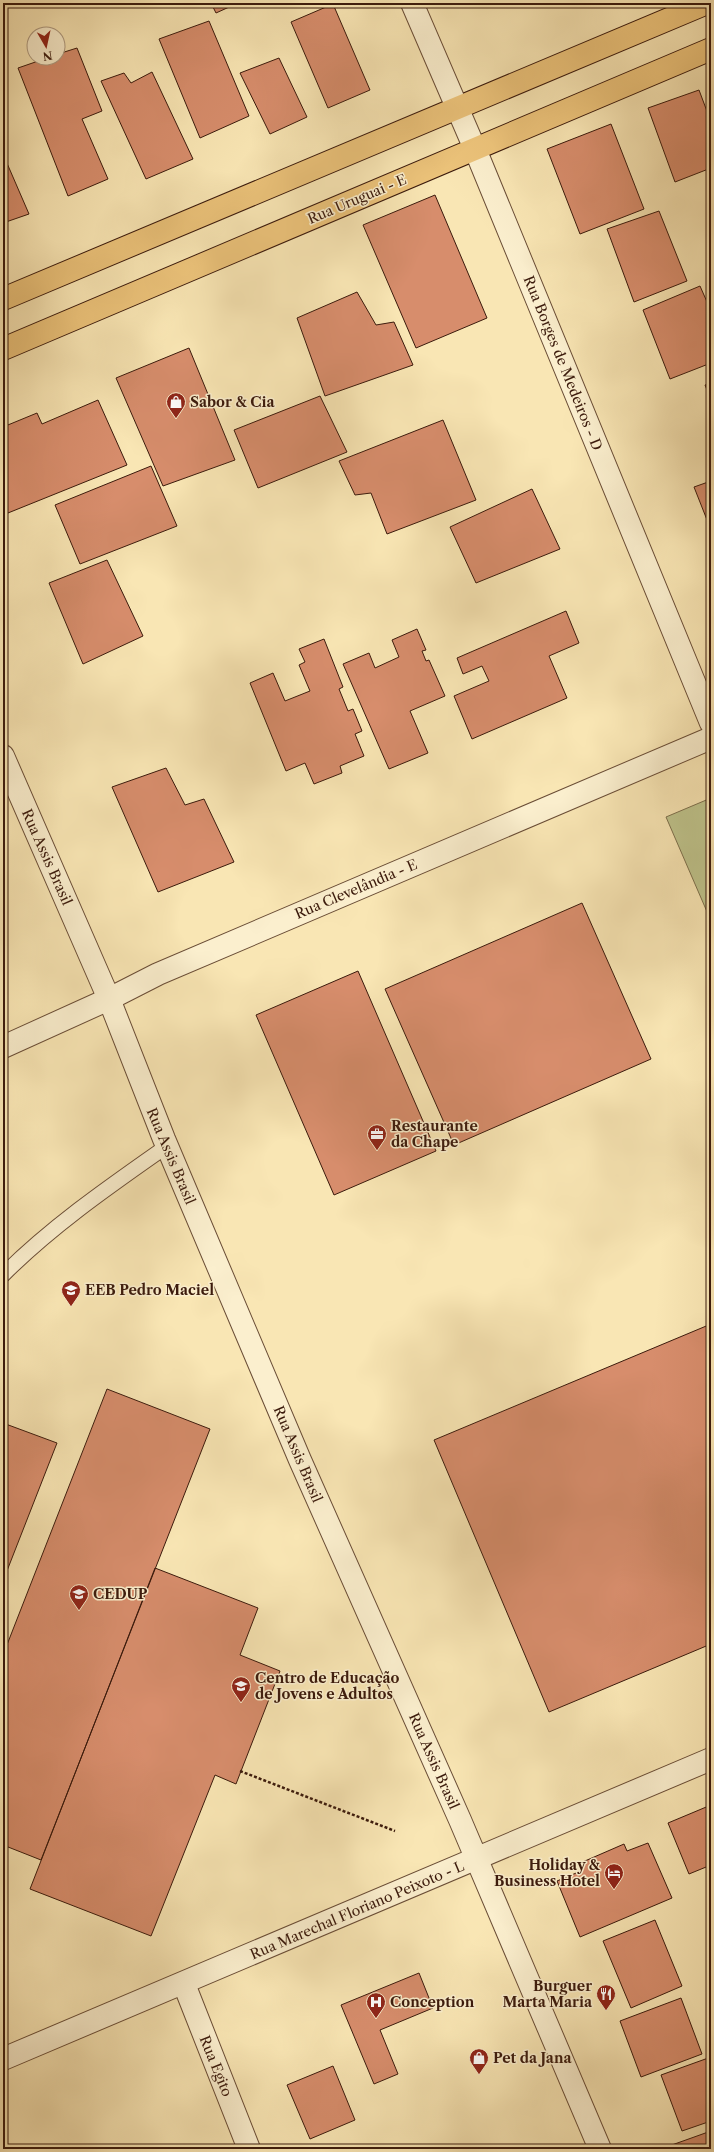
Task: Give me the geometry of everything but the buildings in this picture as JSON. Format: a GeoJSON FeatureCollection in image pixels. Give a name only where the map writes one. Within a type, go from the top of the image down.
{"type":"FeatureCollection","features":[{"type":"Feature","properties":{"kind":"main road"},"geometry":{"type":"LineString","coordinates":[[3,299],[706,3]]}},
{"type":"Feature","properties":{"kind":"main road","name":"Rua Uruguai - E"},"geometry":{"type":"LineString","coordinates":[[3,349],[711,49]]}},
{"type":"Feature","properties":{"kind":"street","name":"Rua Borges de Medeiros - D"},"geometry":{"type":"LineString","coordinates":[[412,3],[458,108],[711,723]]}},
{"type":"Feature","properties":{"kind":"street","name":"Rua Clevelândia - E"},"geometry":{"type":"LineString","coordinates":[[3,1047],[109,999],[158,974],[711,738]]}},
{"type":"Feature","properties":{"kind":"street","name":"Rua Assis Brasil"},"geometry":{"type":"LineString","coordinates":[[3,756],[109,999],[166,1146],[300,1460],[460,1820],[600,2149]]}},
{"type":"Feature","properties":{"kind":"street","name":"Rua Marechal Floriano Peixoto - L"},"geometry":{"type":"LineString","coordinates":[[3,2059],[184,1984],[711,1759]]}},
{"type":"Feature","properties":{"kind":"street","name":"Rua Egito"},"geometry":{"type":"LineString","coordinates":[[184,1984],[249,2149]]}},
{"type":"Feature","properties":{"kind":"lane"},"geometry":{"type":"LineString","coordinates":[[3,1275],[30,1248],[104,1190],[166,1146]]}},
{"type":"Feature","properties":{"kind":"path"},"geometry":{"type":"LineString","coordinates":[[240,1771],[395,1831]]}},
{"type":"Feature","properties":{"kind":"green space"},"geometry":{"type":"Polygon","coordinates":[[[711,798],[711,921],[666,817],[711,798]]]}},
{"type":"Feature","properties":{"kind":"place","name":"Sabor & Cia"},"geometry":{"type":"Point","coordinates":[176,419]}},
{"type":"Feature","properties":{"kind":"place","name":"Restaurante da Chape"},"geometry":{"type":"Point","coordinates":[377,1151]}},
{"type":"Feature","properties":{"kind":"place","name":"EEB Pedro Maciel"},"geometry":{"type":"Point","coordinates":[71,1307]}},
{"type":"Feature","properties":{"kind":"place","name":"CEDUP"},"geometry":{"type":"Point","coordinates":[79,1611]}},
{"type":"Feature","properties":{"kind":"place","name":"Centro de Educação de Jovens e Adultos"},"geometry":{"type":"Point","coordinates":[241,1703]}},
{"type":"Feature","properties":{"kind":"place","name":"Holiday & Business Hotel"},"geometry":{"type":"Point","coordinates":[614,1890]}},
{"type":"Feature","properties":{"kind":"place","name":"Burguer Marta Maria"},"geometry":{"type":"Point","coordinates":[606,2011]}},
{"type":"Feature","properties":{"kind":"place","name":"Conception"},"geometry":{"type":"Point","coordinates":[376,2019]}},
{"type":"Feature","properties":{"kind":"place","name":"Pet da Jana"},"geometry":{"type":"Point","coordinates":[479,2075]}}]}
